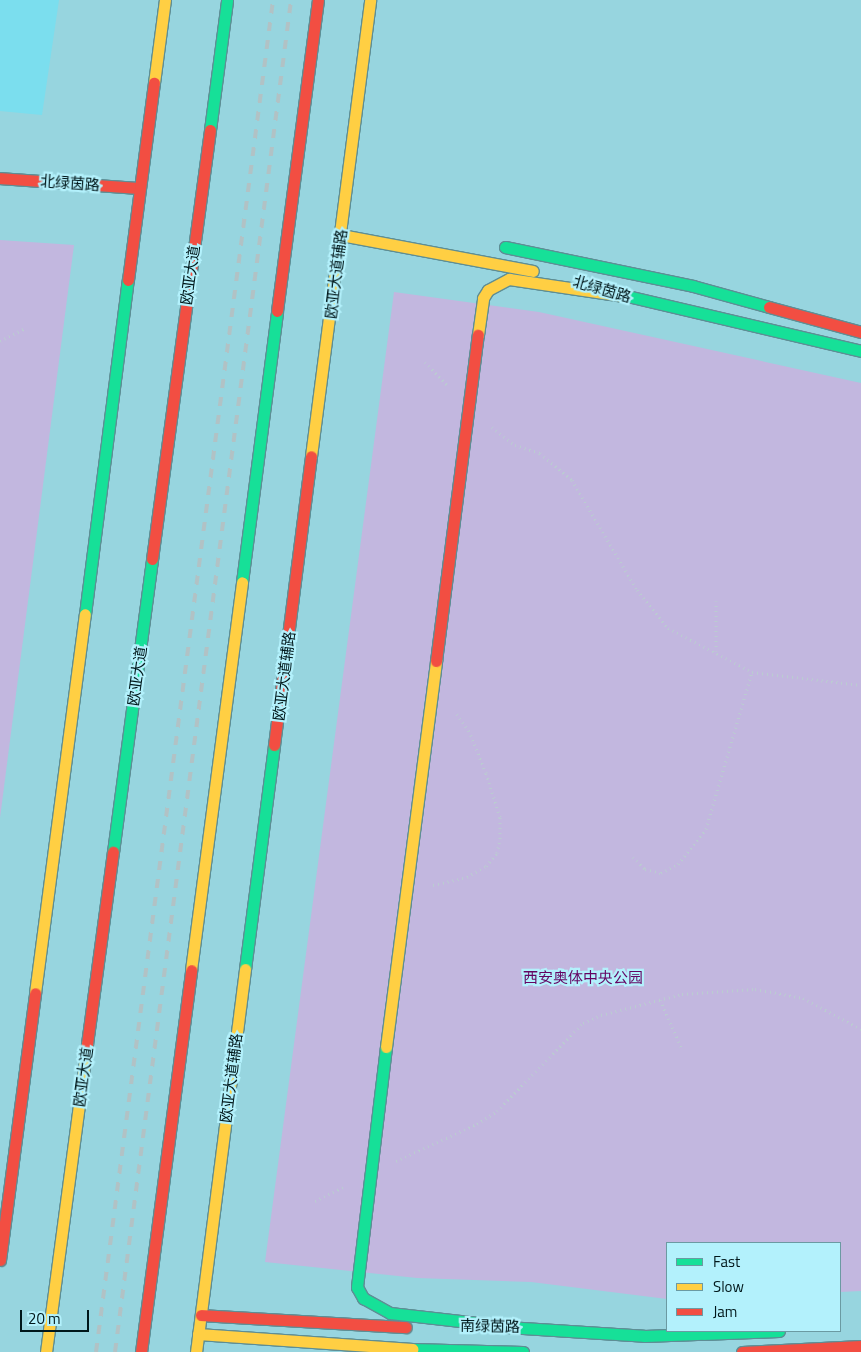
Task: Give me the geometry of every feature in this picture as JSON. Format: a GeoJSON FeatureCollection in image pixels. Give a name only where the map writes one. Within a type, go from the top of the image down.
{"type":"FeatureCollection","features":[{"type":"Feature","properties":{"kind":"street"},"geometry":{"type":"LineString","coordinates":[[0,1260],[134,206],[140,188],[165,0]]}},
{"type":"Feature","properties":{"kind":"street","name":"欧亚大道"},"geometry":{"type":"LineString","coordinates":[[46,1352],[227,0]]}},
{"type":"Feature","properties":{"kind":"street"},"geometry":{"type":"LineString","coordinates":[[141,1352],[318,0]]}},
{"type":"Feature","properties":{"kind":"street","name":"欧亚大道辅路"},"geometry":{"type":"LineString","coordinates":[[196,1352],[341,235],[348,218],[370,0]]}},
{"type":"Feature","properties":{"kind":"street","name":"北绿茵路"},"geometry":{"type":"LineString","coordinates":[[0,178],[140,188]]}},
{"type":"Feature","properties":{"kind":"street","name":"北绿茵路"},"geometry":{"type":"LineString","coordinates":[[341,235],[549,274],[624,296],[861,350]]}},
{"type":"Feature","properties":{"kind":"street","name":"北绿茵路"},"geometry":{"type":"LineString","coordinates":[[488,244],[693,286],[861,332]]}},
{"type":"Feature","properties":{"kind":"street"},"geometry":{"type":"LineString","coordinates":[[495,1324],[409,1317],[390,1313],[363,1298],[357,1281],[370,1174],[483,298],[488,290],[509,279],[536,280],[624,296]]}},
{"type":"Feature","properties":{"kind":"street","name":"南绿茵路"},"geometry":{"type":"LineString","coordinates":[[201,1315],[411,1327],[495,1324],[644,1336],[752,1332]]}},
{"type":"Feature","properties":{"kind":"street","name":"南绿茵路"},"geometry":{"type":"LineString","coordinates":[[198,1334],[431,1350],[523,1352]]}},
{"type":"Feature","properties":{"kind":"street"},"geometry":{"type":"LineString","coordinates":[[742,1352],[861,1346]]}},
{"type":"Feature","properties":{"kind":"path"},"geometry":{"type":"LineString","coordinates":[[0,341],[26,328]]}},
{"type":"Feature","properties":{"kind":"path"},"geometry":{"type":"LineString","coordinates":[[425,362],[469,407],[502,436],[540,453],[572,480],[653,612],[668,628],[716,651],[752,672],[861,685]]}},
{"type":"Feature","properties":{"kind":"path"},"geometry":{"type":"LineString","coordinates":[[716,601],[716,651]]}},
{"type":"Feature","properties":{"kind":"path"},"geometry":{"type":"LineString","coordinates":[[634,857],[645,869],[661,873],[678,864],[706,829],[752,672]]}},
{"type":"Feature","properties":{"kind":"path"},"geometry":{"type":"LineString","coordinates":[[407,887],[467,877],[486,866],[497,853],[500,817],[469,731],[450,705]]}},
{"type":"Feature","properties":{"kind":"path"},"geometry":{"type":"LineString","coordinates":[[315,1200],[477,1124],[497,1111],[583,1023],[660,1000],[719,990],[780,992],[836,1012],[861,1029]]}},
{"type":"Feature","properties":{"kind":"path"},"geometry":{"type":"LineString","coordinates":[[660,1000],[682,1049]]}},
{"type":"Feature","properties":{"kind":"shaded area"},"geometry":{"type":"Polygon","coordinates":[[[0,0],[59,0],[42,115],[0,111],[0,0]]]}},
{"type":"Feature","properties":{"kind":"green space"},"geometry":{"type":"Polygon","coordinates":[[[0,240],[74,245],[0,818],[0,240]]]}},
{"type":"Feature","properties":{"kind":"green space","name":"西安奥体中央公园"},"geometry":{"type":"Polygon","coordinates":[[[394,292],[539,312],[861,383],[861,1291],[841,1292],[841,1242],[666,1242],[666,1299],[531,1282],[417,1278],[265,1262],[394,292]]]}},
{"type":"Feature","properties":{"kind":"railway"},"geometry":{"type":"LineString","coordinates":[[96,1352],[273,0]]}},
{"type":"Feature","properties":{"kind":"railway"},"geometry":{"type":"LineString","coordinates":[[115,1352],[291,0]]}},
{"type":"Feature","properties":{"kind":"traffic: fast"},"geometry":{"type":"LineString","coordinates":[[210,130],[227,0]]}},
{"type":"Feature","properties":{"kind":"traffic: fast"},"geometry":{"type":"LineString","coordinates":[[505,247],[693,286],[769,307]]}},
{"type":"Feature","properties":{"kind":"traffic: fast"},"geometry":{"type":"LineString","coordinates":[[85,614],[128,280]]}},
{"type":"Feature","properties":{"kind":"traffic: fast"},"geometry":{"type":"LineString","coordinates":[[606,291],[861,351]]}},
{"type":"Feature","properties":{"kind":"traffic: fast"},"geometry":{"type":"LineString","coordinates":[[242,582],[277,311]]}},
{"type":"Feature","properties":{"kind":"traffic: fast"},"geometry":{"type":"LineString","coordinates":[[113,852],[152,559]]}},
{"type":"Feature","properties":{"kind":"traffic: fast"},"geometry":{"type":"LineString","coordinates":[[245,969],[274,745]]}},
{"type":"Feature","properties":{"kind":"traffic: fast"},"geometry":{"type":"LineString","coordinates":[[386,1047],[357,1287],[363,1298],[390,1313],[495,1325]]}},
{"type":"Feature","properties":{"kind":"traffic: fast"},"geometry":{"type":"LineString","coordinates":[[476,1325],[644,1336],[752,1332]]}},
{"type":"Feature","properties":{"kind":"traffic: fast"},"geometry":{"type":"LineString","coordinates":[[412,1349],[523,1352]]}},
{"type":"Feature","properties":{"kind":"traffic: slow"},"geometry":{"type":"LineString","coordinates":[[154,83],[165,0]]}},
{"type":"Feature","properties":{"kind":"traffic: slow"},"geometry":{"type":"LineString","coordinates":[[311,456],[370,0]]}},
{"type":"Feature","properties":{"kind":"traffic: slow"},"geometry":{"type":"LineString","coordinates":[[341,235],[533,271]]}},
{"type":"Feature","properties":{"kind":"traffic: slow"},"geometry":{"type":"LineString","coordinates":[[478,335],[483,298],[488,290],[509,279],[624,296]]}},
{"type":"Feature","properties":{"kind":"traffic: slow"},"geometry":{"type":"LineString","coordinates":[[191,970],[242,582]]}},
{"type":"Feature","properties":{"kind":"traffic: slow"},"geometry":{"type":"LineString","coordinates":[[35,993],[85,614]]}},
{"type":"Feature","properties":{"kind":"traffic: slow"},"geometry":{"type":"LineString","coordinates":[[386,1047],[436,661]]}},
{"type":"Feature","properties":{"kind":"traffic: slow"},"geometry":{"type":"LineString","coordinates":[[196,1352],[245,969]]}},
{"type":"Feature","properties":{"kind":"traffic: slow"},"geometry":{"type":"LineString","coordinates":[[46,1352],[87,1044]]}},
{"type":"Feature","properties":{"kind":"traffic: slow"},"geometry":{"type":"LineString","coordinates":[[198,1334],[412,1349]]}},
{"type":"Feature","properties":{"kind":"traffic: jam"},"geometry":{"type":"LineString","coordinates":[[277,311],[318,0]]}},
{"type":"Feature","properties":{"kind":"traffic: jam"},"geometry":{"type":"LineString","coordinates":[[128,280],[154,83]]}},
{"type":"Feature","properties":{"kind":"traffic: jam"},"geometry":{"type":"LineString","coordinates":[[152,559],[210,130]]}},
{"type":"Feature","properties":{"kind":"traffic: jam"},"geometry":{"type":"LineString","coordinates":[[0,178],[140,188]]}},
{"type":"Feature","properties":{"kind":"traffic: jam"},"geometry":{"type":"LineString","coordinates":[[769,307],[861,332]]}},
{"type":"Feature","properties":{"kind":"traffic: jam"},"geometry":{"type":"LineString","coordinates":[[436,661],[478,335]]}},
{"type":"Feature","properties":{"kind":"traffic: jam"},"geometry":{"type":"LineString","coordinates":[[274,745],[311,456]]}},
{"type":"Feature","properties":{"kind":"traffic: jam"},"geometry":{"type":"LineString","coordinates":[[87,1044],[113,852]]}},
{"type":"Feature","properties":{"kind":"traffic: jam"},"geometry":{"type":"LineString","coordinates":[[141,1352],[191,970]]}},
{"type":"Feature","properties":{"kind":"traffic: jam"},"geometry":{"type":"LineString","coordinates":[[0,1260],[35,993]]}},
{"type":"Feature","properties":{"kind":"traffic: jam"},"geometry":{"type":"LineString","coordinates":[[201,1315],[406,1327]]}},
{"type":"Feature","properties":{"kind":"traffic: jam"},"geometry":{"type":"LineString","coordinates":[[742,1352],[861,1346]]}}]}
